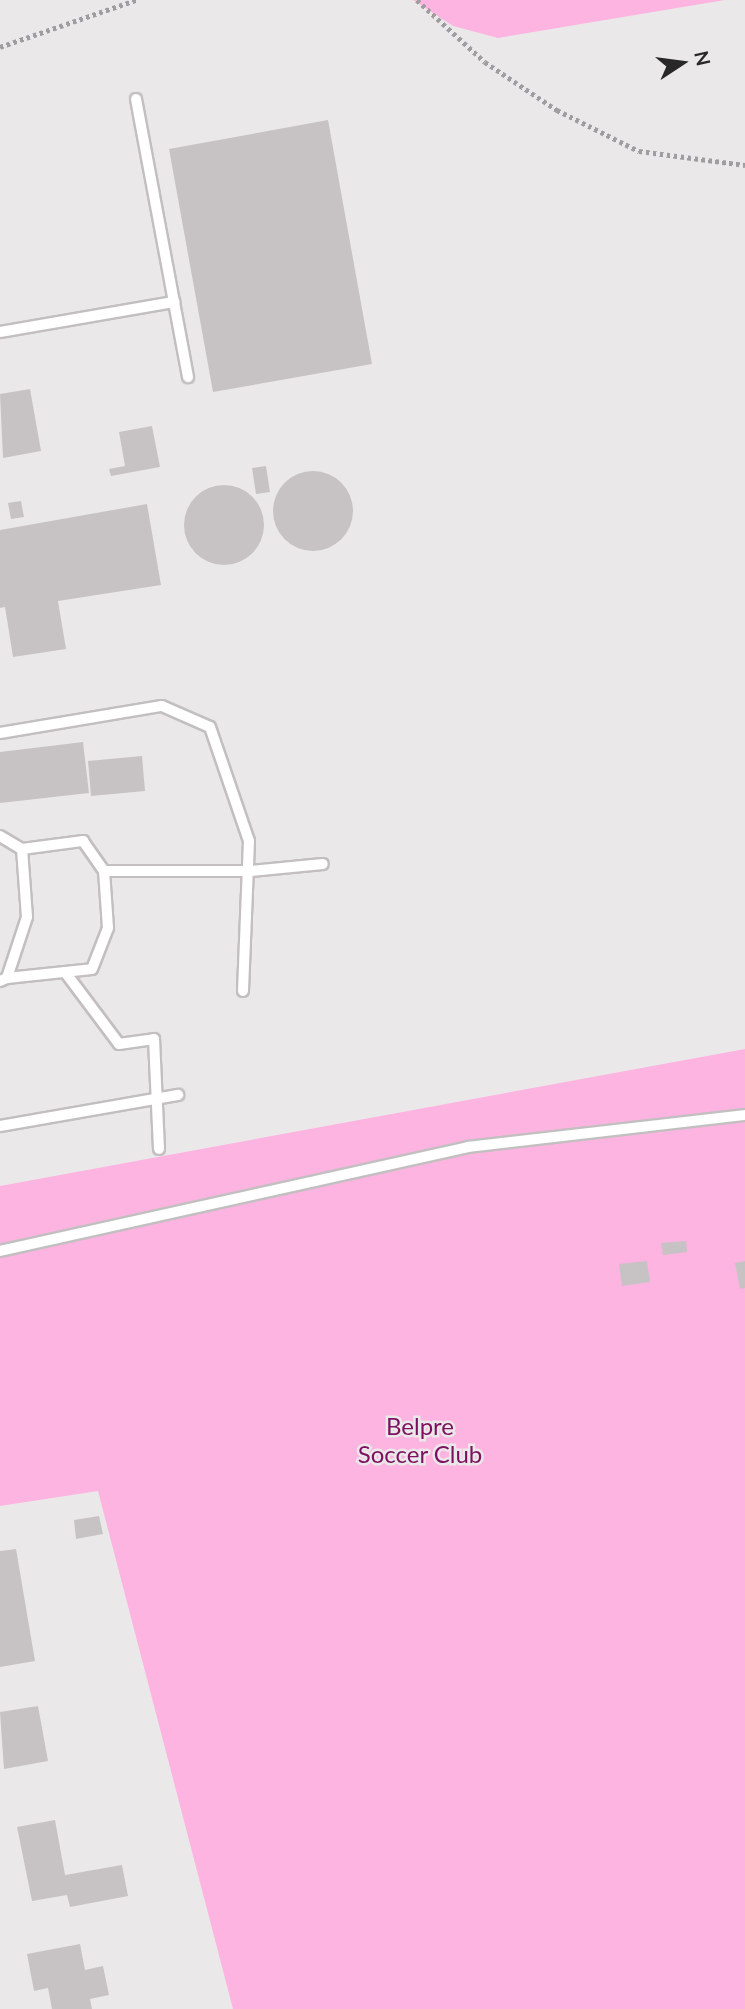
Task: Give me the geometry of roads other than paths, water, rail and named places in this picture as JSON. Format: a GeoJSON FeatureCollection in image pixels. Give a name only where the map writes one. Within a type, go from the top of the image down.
{"type":"FeatureCollection","features":[{"type":"Feature","properties":{"kind":"lane"},"geometry":{"type":"LineString","coordinates":[[136,99],[188,377]]}},
{"type":"Feature","properties":{"kind":"lane"},"geometry":{"type":"LineString","coordinates":[[0,332],[174,302]]}},
{"type":"Feature","properties":{"kind":"lane"},"geometry":{"type":"LineString","coordinates":[[0,733],[162,706],[210,727],[249,841],[251,871],[243,991]]}},
{"type":"Feature","properties":{"kind":"lane"},"geometry":{"type":"LineString","coordinates":[[0,836],[22,849],[83,841],[104,871],[108,928],[92,969],[4,979],[27,917],[22,849]]}},
{"type":"Feature","properties":{"kind":"lane"},"geometry":{"type":"LineString","coordinates":[[104,871],[251,871],[323,864]]}},
{"type":"Feature","properties":{"kind":"lane"},"geometry":{"type":"LineString","coordinates":[[65,972],[119,1044],[154,1039],[159,1149]]}},
{"type":"Feature","properties":{"kind":"lane"},"geometry":{"type":"LineString","coordinates":[[0,1126],[178,1095]]}},
{"type":"Feature","properties":{"kind":"lane"},"geometry":{"type":"LineString","coordinates":[[0,1251],[468,1147],[745,1115]]}},
{"type":"Feature","properties":{"kind":"park label","name":"Belpre Soccer Club"},"geometry":{"type":"Point","coordinates":[420,1440]}}]}
